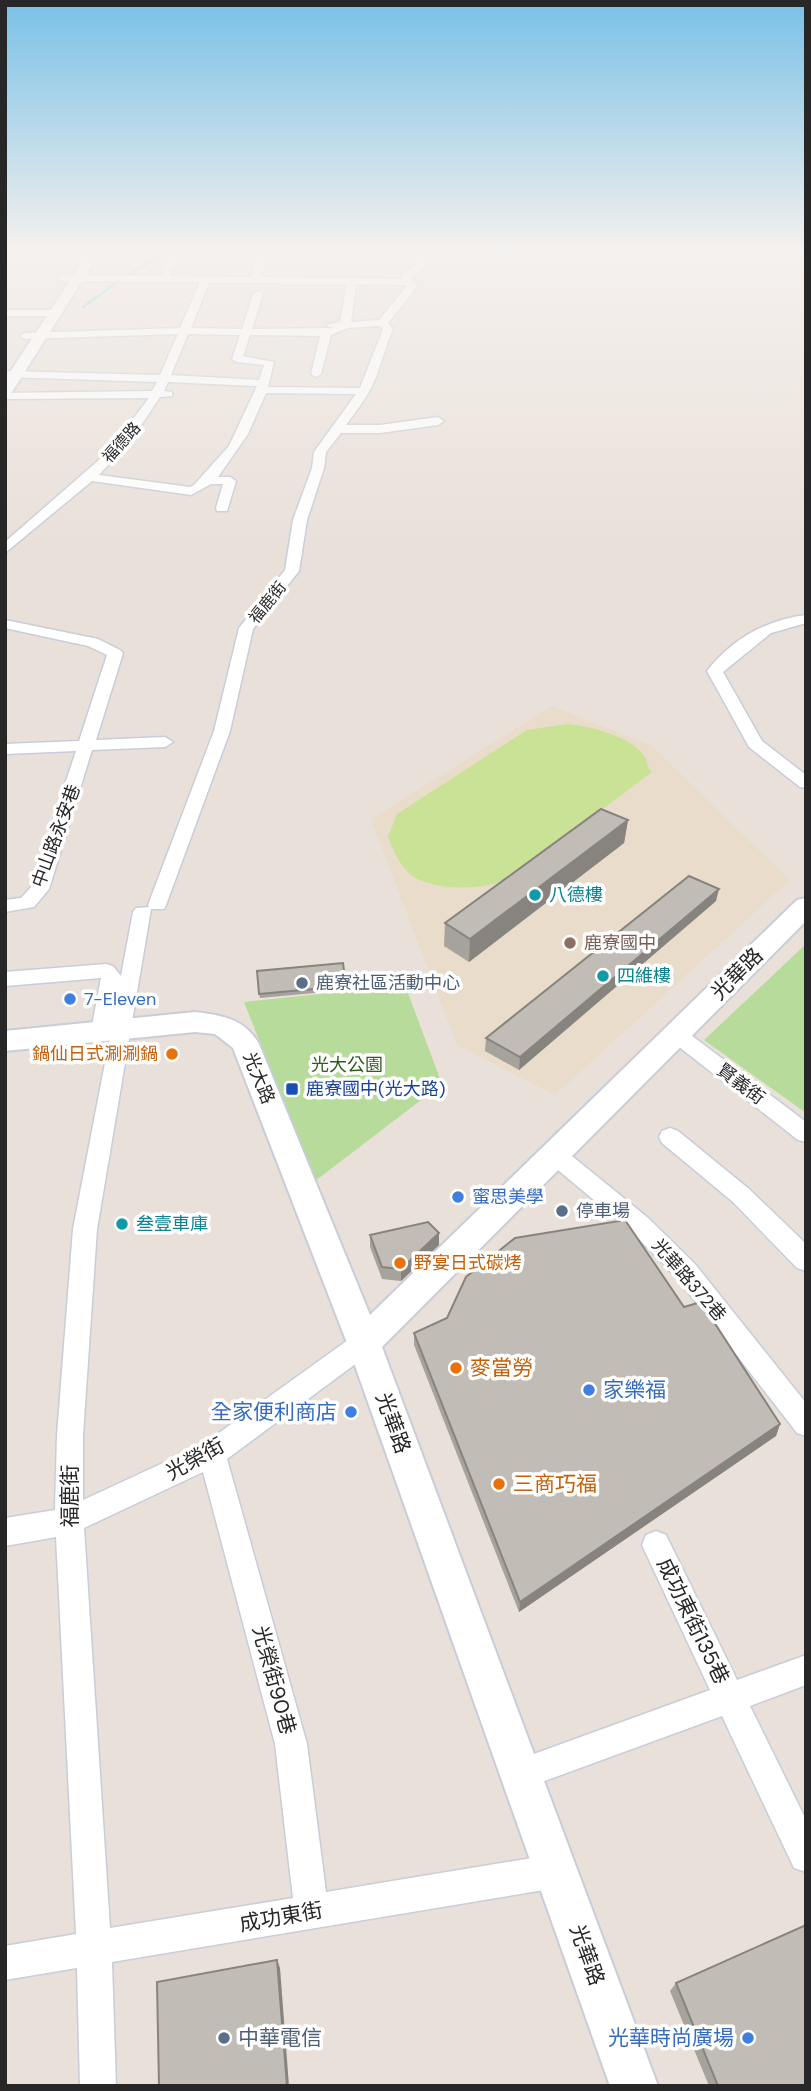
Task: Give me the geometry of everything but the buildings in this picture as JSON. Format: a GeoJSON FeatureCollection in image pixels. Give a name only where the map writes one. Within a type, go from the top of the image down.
{"type":"FeatureCollection","features":[{"type":"Feature","properties":{"kind":"street"},"geometry":{"type":"LineString","coordinates":[[19,349],[9,372],[5,394],[183,394]]}},
{"type":"Feature","properties":{"kind":"street"},"geometry":{"type":"LineString","coordinates":[[9,372],[30,349]]}},
{"type":"Feature","properties":{"kind":"street","name":"福德路"},"geometry":{"type":"LineString","coordinates":[[5,549],[88,477],[133,431],[156,393],[175,349]]}},
{"type":"Feature","properties":{"kind":"street"},"geometry":{"type":"LineString","coordinates":[[88,477],[191,491],[208,480],[242,439],[270,364],[237,359],[240,349]]}},
{"type":"Feature","properties":{"kind":"street"},"geometry":{"type":"LineString","coordinates":[[316,374],[322,349]]}},
{"type":"Feature","properties":{"kind":"street","name":"福鹿街"},"geometry":{"type":"LineString","coordinates":[[98,2086],[94,1949],[69,1521],[70,1435],[85,1229],[112,1030],[150,909],[222,731],[246,628],[292,571],[300,520],[318,468],[320,452],[363,391],[379,349]]}},
{"type":"Feature","properties":{"kind":"street"},"geometry":{"type":"LineString","coordinates":[[9,372],[250,381],[263,387],[363,391]]}},
{"type":"Feature","properties":{"kind":"street"},"geometry":{"type":"LineString","coordinates":[[336,429],[380,429],[438,421]]}},
{"type":"Feature","properties":{"kind":"street"},"geometry":{"type":"LineString","coordinates":[[208,480],[230,481],[222,508]]}},
{"type":"Feature","properties":{"kind":"street"},"geometry":{"type":"LineString","coordinates":[[191,491],[201,504]]}},
{"type":"Feature","properties":{"kind":"street"},"geometry":{"type":"LineString","coordinates":[[806,619],[766,627],[715,671],[755,744],[806,783]]}},
{"type":"Feature","properties":{"kind":"street","name":"中山路永安巷"},"geometry":{"type":"LineString","coordinates":[[5,624],[93,642],[115,653],[40,889],[27,903],[5,906]]}},
{"type":"Feature","properties":{"kind":"street"},"geometry":{"type":"LineString","coordinates":[[5,749],[165,742]]}},
{"type":"Feature","properties":{"kind":"street","name":"光華路"},"geometry":{"type":"LineString","coordinates":[[634,2086],[364,1343],[806,906]]}},
{"type":"Feature","properties":{"kind":"street"},"geometry":{"type":"LineString","coordinates":[[5,979],[106,971],[112,977],[112,1030]]}},
{"type":"Feature","properties":{"kind":"street","name":"光大路"},"geometry":{"type":"LineString","coordinates":[[5,1041],[195,1022],[218,1024],[235,1031],[245,1044],[364,1343]]}},
{"type":"Feature","properties":{"kind":"street","name":"賢義街"},"geometry":{"type":"LineString","coordinates":[[676,1034],[806,1134]]}},
{"type":"Feature","properties":{"kind":"street"},"geometry":{"type":"LineString","coordinates":[[670,1137],[727,1182],[783,1235],[806,1261]]}},
{"type":"Feature","properties":{"kind":"street","name":"光華路372巷"},"geometry":{"type":"LineString","coordinates":[[554,1154],[639,1224],[686,1271],[806,1424]]}},
{"type":"Feature","properties":{"kind":"street","name":"光榮街"},"geometry":{"type":"LineString","coordinates":[[5,1532],[69,1521],[212,1454],[364,1343]]}},
{"type":"Feature","properties":{"kind":"street","name":"光榮街90巷"},"geometry":{"type":"LineString","coordinates":[[212,1454],[291,1744],[312,1912]]}},
{"type":"Feature","properties":{"kind":"street","name":"成功東街135巷"},"geometry":{"type":"LineString","coordinates":[[656,1545],[806,1856]]}},
{"type":"Feature","properties":{"kind":"street"},"geometry":{"type":"LineString","coordinates":[[520,1774],[806,1670]]}},
{"type":"Feature","properties":{"kind":"street","name":"成功東街"},"geometry":{"type":"LineString","coordinates":[[5,1964],[556,1871]]}},
{"type":"Feature","properties":{"kind":"shaded area","name":"鹿寮國中"},"geometry":{"type":"Polygon","coordinates":[[[552,706],[651,745],[790,880],[555,1095],[457,1045],[371,819],[552,706]]]}},
{"type":"Feature","properties":{"kind":"green space"},"geometry":{"type":"Polygon","coordinates":[[[567,724],[621,738],[639,750],[652,772],[509,879],[473,887],[446,887],[421,881],[407,871],[388,837],[397,814],[527,730],[567,724]]]}},
{"type":"Feature","properties":{"kind":"green space"},"geometry":{"type":"Polygon","coordinates":[[[806,944],[806,1113],[704,1040],[806,944]]]}},
{"type":"Feature","properties":{"kind":"green space","name":"光大公園"},"geometry":{"type":"Polygon","coordinates":[[[405,985],[442,1084],[315,1181],[244,1002],[405,985]]]}},
{"type":"Feature","properties":{"kind":"place","name":"八德樓"},"geometry":{"type":"Point","coordinates":[535,895]}},
{"type":"Feature","properties":{"kind":"place","name":"鹿寮國中"},"geometry":{"type":"Point","coordinates":[570,943]}},
{"type":"Feature","properties":{"kind":"place","name":"四維樓"},"geometry":{"type":"Point","coordinates":[603,976]}},
{"type":"Feature","properties":{"kind":"place","name":"鹿寮社區活動中心"},"geometry":{"type":"Point","coordinates":[302,983]}},
{"type":"Feature","properties":{"kind":"place","name":"7-Eleven"},"geometry":{"type":"Point","coordinates":[70,999]}},
{"type":"Feature","properties":{"kind":"place","name":"鍋仙日式涮涮鍋"},"geometry":{"type":"Point","coordinates":[172,1054]}},
{"type":"Feature","properties":{"kind":"place","name":"鹿寮國中(光大路)"},"geometry":{"type":"Point","coordinates":[292,1089]}},
{"type":"Feature","properties":{"kind":"place","name":"蜜思美學"},"geometry":{"type":"Point","coordinates":[458,1197]}},
{"type":"Feature","properties":{"kind":"place","name":"停車場"},"geometry":{"type":"Point","coordinates":[562,1211]}},
{"type":"Feature","properties":{"kind":"place","name":"叁壹車庫"},"geometry":{"type":"Point","coordinates":[122,1224]}},
{"type":"Feature","properties":{"kind":"place","name":"野宴日式碳烤"},"geometry":{"type":"Point","coordinates":[400,1263]}},
{"type":"Feature","properties":{"kind":"place","name":"麥當勞"},"geometry":{"type":"Point","coordinates":[456,1368]}},
{"type":"Feature","properties":{"kind":"place","name":"家樂福"},"geometry":{"type":"Point","coordinates":[589,1390]}},
{"type":"Feature","properties":{"kind":"place","name":"全家便利商店"},"geometry":{"type":"Point","coordinates":[351,1412]}},
{"type":"Feature","properties":{"kind":"place","name":"三商巧福"},"geometry":{"type":"Point","coordinates":[499,1484]}},
{"type":"Feature","properties":{"kind":"place","name":"中華電信"},"geometry":{"type":"Point","coordinates":[224,2038]}},
{"type":"Feature","properties":{"kind":"place","name":"光華時尚廣場"},"geometry":{"type":"Point","coordinates":[748,2038]}}]}
